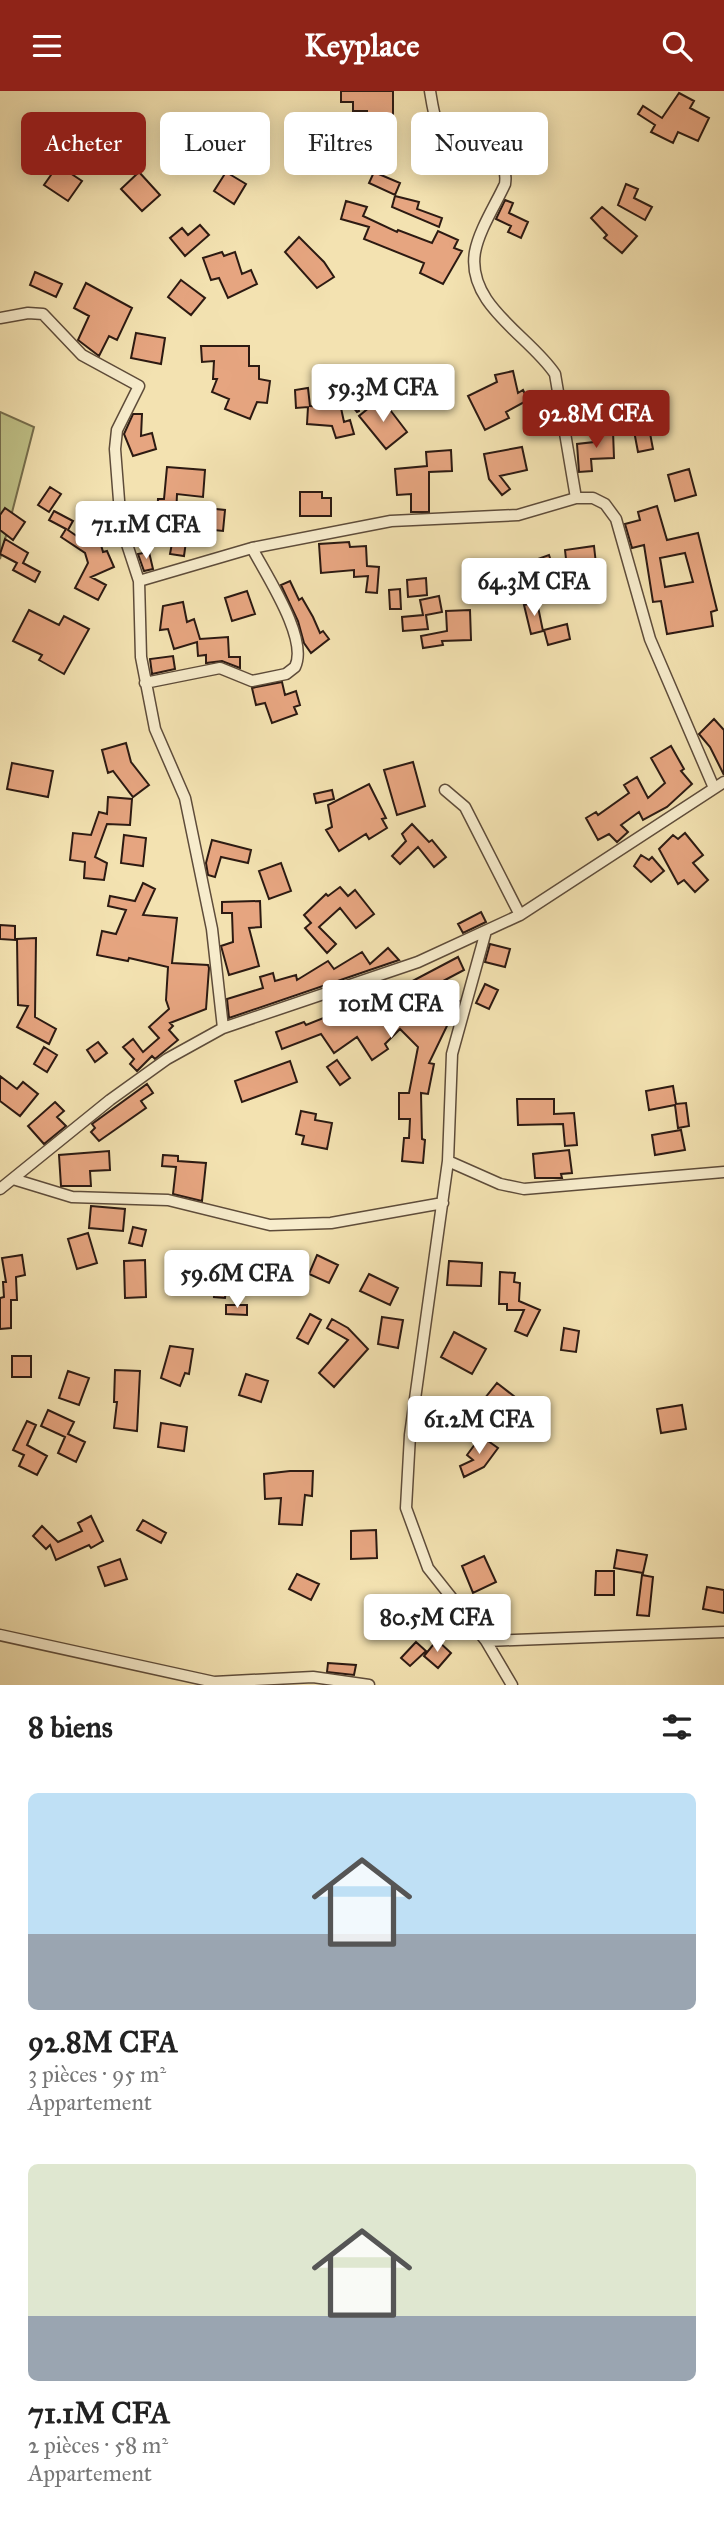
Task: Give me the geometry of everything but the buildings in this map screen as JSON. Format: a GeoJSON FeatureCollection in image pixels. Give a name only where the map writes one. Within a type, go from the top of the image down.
{"type":"FeatureCollection","features":[{"type":"Feature","properties":{"kind":"street"},"geometry":{"type":"LineString","coordinates":[[430,91],[435,119],[450,140],[491,155],[502,162],[507,173],[505,184],[475,251],[475,271],[480,290],[545,359],[555,374],[576,498]]}},
{"type":"Feature","properties":{"kind":"street"},"geometry":{"type":"LineString","coordinates":[[0,318],[28,313],[43,314],[82,355],[139,387],[117,431],[115,449],[121,526],[139,580],[141,657],[155,730],[185,797],[194,854],[212,929],[223,1028]]}},
{"type":"Feature","properties":{"kind":"street"},"geometry":{"type":"LineString","coordinates":[[139,580],[252,548],[391,521],[518,515],[576,498],[593,498],[605,504],[616,519],[650,639],[714,788]]}},
{"type":"Feature","properties":{"kind":"street"},"geometry":{"type":"LineString","coordinates":[[145,683],[220,668],[252,681],[286,674],[295,667],[299,648],[283,606],[252,548]]}},
{"type":"Feature","properties":{"kind":"street"},"geometry":{"type":"LineString","coordinates":[[0,1189],[167,1059],[223,1028],[418,963],[520,915],[724,782]]}},
{"type":"Feature","properties":{"kind":"street"},"geometry":{"type":"LineString","coordinates":[[446,790],[465,807],[520,915]]}},
{"type":"Feature","properties":{"kind":"street"},"geometry":{"type":"LineString","coordinates":[[486,931],[452,1054],[448,1161],[410,1436],[406,1508],[428,1568],[486,1641],[512,1685]]}},
{"type":"Feature","properties":{"kind":"street"},"geometry":{"type":"LineString","coordinates":[[448,1161],[500,1185],[524,1189],[724,1172]]}},
{"type":"Feature","properties":{"kind":"street"},"geometry":{"type":"LineString","coordinates":[[13,1179],[72,1197],[168,1200],[270,1225],[331,1223],[443,1203]]}},
{"type":"Feature","properties":{"kind":"street"},"geometry":{"type":"LineString","coordinates":[[486,1641],[724,1632]]}},
{"type":"Feature","properties":{"kind":"street"},"geometry":{"type":"LineString","coordinates":[[0,1635],[214,1682],[313,1677],[369,1685]]}},
{"type":"Feature","properties":{"kind":"green space"},"geometry":{"type":"Polygon","coordinates":[[[0,412],[34,427],[0,559],[0,412]]]}}]}
